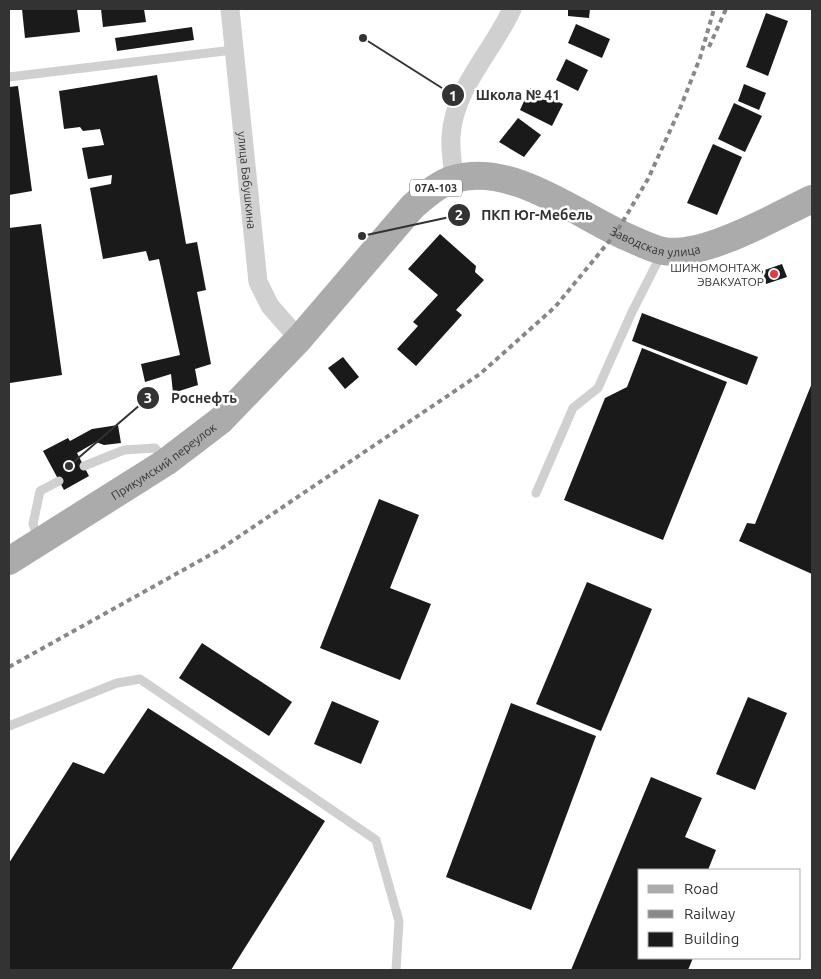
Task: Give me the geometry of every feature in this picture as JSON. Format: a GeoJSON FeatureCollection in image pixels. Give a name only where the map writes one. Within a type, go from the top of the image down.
{"type":"FeatureCollection","features":[{"type":"Feature","properties":{"kind":"main road","name":"Заводская улица"},"geometry":{"type":"LineString","coordinates":[[299,338],[413,206],[435,189],[454,179],[492,177],[511,180],[544,194],[616,234],[664,251],[692,250],[716,244],[812,199]]}},
{"type":"Feature","properties":{"kind":"main road","name":"Прикумский переулок"},"geometry":{"type":"LineString","coordinates":[[9,561],[166,462],[222,420],[299,338]]}},
{"type":"Feature","properties":{"kind":"street","name":"улица Бабушкина"},"geometry":{"type":"LineString","coordinates":[[230,9],[258,282],[270,306],[299,338]]}},
{"type":"Feature","properties":{"kind":"street"},"geometry":{"type":"LineString","coordinates":[[454,179],[451,136],[461,94],[504,26],[512,9]]}},
{"type":"Feature","properties":{"kind":"lane"},"geometry":{"type":"LineString","coordinates":[[9,77],[233,50]]}},
{"type":"Feature","properties":{"kind":"lane"},"geometry":{"type":"LineString","coordinates":[[536,493],[573,408],[598,388],[632,312],[664,251]]}},
{"type":"Feature","properties":{"kind":"lane"},"geometry":{"type":"LineString","coordinates":[[84,466],[124,450],[155,448],[166,462]]}},
{"type":"Feature","properties":{"kind":"lane"},"geometry":{"type":"LineString","coordinates":[[40,541],[33,524],[40,491],[58,481]]}},
{"type":"Feature","properties":{"kind":"lane"},"geometry":{"type":"LineString","coordinates":[[9,726],[117,683],[140,679],[376,840],[399,921],[396,970]]}},
{"type":"Feature","properties":{"kind":"building"},"geometry":{"type":"Polygon","coordinates":[[[22,9],[77,9],[80,32],[25,38],[22,9]]]}},
{"type":"Feature","properties":{"kind":"building"},"geometry":{"type":"Polygon","coordinates":[[[101,9],[144,9],[146,22],[103,27],[101,9]]]}},
{"type":"Feature","properties":{"kind":"building"},"geometry":{"type":"Polygon","coordinates":[[[568,9],[590,9],[589,18],[568,16],[568,9]]]}},
{"type":"Feature","properties":{"kind":"building"},"geometry":{"type":"Polygon","coordinates":[[[766,13],[788,21],[768,76],[746,67],[766,13]]]}},
{"type":"Feature","properties":{"kind":"building"},"geometry":{"type":"Polygon","coordinates":[[[576,24],[610,39],[602,58],[568,43],[576,24]]]}},
{"type":"Feature","properties":{"kind":"building"},"geometry":{"type":"Polygon","coordinates":[[[192,27],[194,40],[117,51],[115,38],[192,27]]]}},
{"type":"Feature","properties":{"kind":"building"},"geometry":{"type":"Polygon","coordinates":[[[566,59],[588,70],[578,91],[556,80],[566,59]]]}},
{"type":"Feature","properties":{"kind":"building"},"geometry":{"type":"Polygon","coordinates":[[[157,75],[186,244],[197,242],[206,290],[197,292],[211,364],[195,369],[198,385],[173,393],[171,374],[145,382],[141,364],[180,355],[159,259],[149,261],[146,251],[103,259],[90,188],[111,184],[112,175],[88,179],[82,148],[104,145],[100,129],[83,131],[80,127],[64,129],[59,91],[157,75]]]}},
{"type":"Feature","properties":{"kind":"building"},"geometry":{"type":"Polygon","coordinates":[[[744,84],[766,93],[759,110],[738,101],[744,84]]]}},
{"type":"Feature","properties":{"kind":"building"},"geometry":{"type":"Polygon","coordinates":[[[18,86],[32,191],[9,195],[9,87],[18,86]]]}},
{"type":"Feature","properties":{"kind":"building"},"geometry":{"type":"Polygon","coordinates":[[[530,88],[563,104],[552,126],[520,110],[530,88]]]}},
{"type":"Feature","properties":{"kind":"building"},"geometry":{"type":"Polygon","coordinates":[[[734,103],[762,116],[745,152],[718,139],[734,103]]]}},
{"type":"Feature","properties":{"kind":"building"},"geometry":{"type":"Polygon","coordinates":[[[518,118],[541,135],[524,157],[499,142],[518,118]]]}},
{"type":"Feature","properties":{"kind":"building"},"geometry":{"type":"Polygon","coordinates":[[[713,144],[742,157],[717,215],[687,203],[713,144]]]}},
{"type":"Feature","properties":{"kind":"building"},"geometry":{"type":"Polygon","coordinates":[[[41,224],[62,375],[10,383],[9,228],[41,224]]]}},
{"type":"Feature","properties":{"kind":"building"},"geometry":{"type":"Polygon","coordinates":[[[440,234],[476,266],[475,272],[484,280],[456,310],[462,315],[416,366],[397,349],[418,326],[413,322],[438,295],[408,269],[440,234]]]}},
{"type":"Feature","properties":{"kind":"building","name":"ШИНОМОНТАЖ, ЭВАКУАТОР"},"geometry":{"type":"Polygon","coordinates":[[[782,264],[787,277],[766,284],[762,271],[782,264]]]}},
{"type":"Feature","properties":{"kind":"building"},"geometry":{"type":"Polygon","coordinates":[[[642,313],[758,357],[747,385],[632,341],[642,313]]]}},
{"type":"Feature","properties":{"kind":"building"},"geometry":{"type":"Polygon","coordinates":[[[642,348],[727,382],[663,540],[564,500],[605,398],[627,387],[642,348]]]}},
{"type":"Feature","properties":{"kind":"building"},"geometry":{"type":"Polygon","coordinates":[[[343,357],[359,377],[345,389],[328,368],[343,357]]]}},
{"type":"Feature","properties":{"kind":"building"},"geometry":{"type":"Polygon","coordinates":[[[812,383],[812,574],[739,541],[747,523],[755,524],[812,383]]]}},
{"type":"Feature","properties":{"kind":"building"},"geometry":{"type":"Polygon","coordinates":[[[118,425],[121,443],[104,445],[96,442],[77,453],[89,476],[64,490],[43,451],[68,438],[70,441],[92,429],[118,425]]]}},
{"type":"Feature","properties":{"kind":"building"},"geometry":{"type":"Polygon","coordinates":[[[379,499],[419,515],[390,588],[431,604],[400,680],[320,648],[379,499]]]}},
{"type":"Feature","properties":{"kind":"building"},"geometry":{"type":"Polygon","coordinates":[[[587,582],[652,609],[601,731],[536,704],[587,582]]]}},
{"type":"Feature","properties":{"kind":"building"},"geometry":{"type":"Polygon","coordinates":[[[202,643],[292,702],[269,736],[179,678],[202,643]]]}},
{"type":"Feature","properties":{"kind":"building"},"geometry":{"type":"Polygon","coordinates":[[[748,697],[787,713],[755,790],[716,774],[748,697]]]}},
{"type":"Feature","properties":{"kind":"building"},"geometry":{"type":"Polygon","coordinates":[[[332,701],[379,721],[361,764],[314,744],[332,701]]]}},
{"type":"Feature","properties":{"kind":"building"},"geometry":{"type":"Polygon","coordinates":[[[511,703],[596,736],[531,910],[446,877],[511,703]]]}},
{"type":"Feature","properties":{"kind":"building"},"geometry":{"type":"Polygon","coordinates":[[[148,708],[325,821],[231,970],[9,970],[9,863],[73,762],[104,774],[148,708]]]}},
{"type":"Feature","properties":{"kind":"building"},"geometry":{"type":"Polygon","coordinates":[[[651,777],[702,798],[685,837],[716,850],[708,869],[638,869],[638,959],[693,959],[688,970],[571,970],[651,777]]]}},
{"type":"Feature","properties":{"kind":"railway"},"geometry":{"type":"LineString","coordinates":[[9,667],[219,550],[480,374],[555,307],[616,233],[648,179],[679,111],[700,58],[714,9]]}},
{"type":"Feature","properties":{"kind":"railway"},"geometry":{"type":"LineString","coordinates":[[709,47],[726,9]]}},
{"type":"Feature","properties":{"kind":"place","name":"Школа № 41"},"geometry":{"type":"Point","coordinates":[363,38]}},
{"type":"Feature","properties":{"kind":"place","name":"ПКП Юг-Мебель"},"geometry":{"type":"Point","coordinates":[362,236]}},
{"type":"Feature","properties":{"kind":"place","name":"ШИНОМОНТАЖ, ЭВАКУАТОР"},"geometry":{"type":"Point","coordinates":[774,274]}},
{"type":"Feature","properties":{"kind":"place","name":"Роснефть"},"geometry":{"type":"Point","coordinates":[69,466]}}]}
